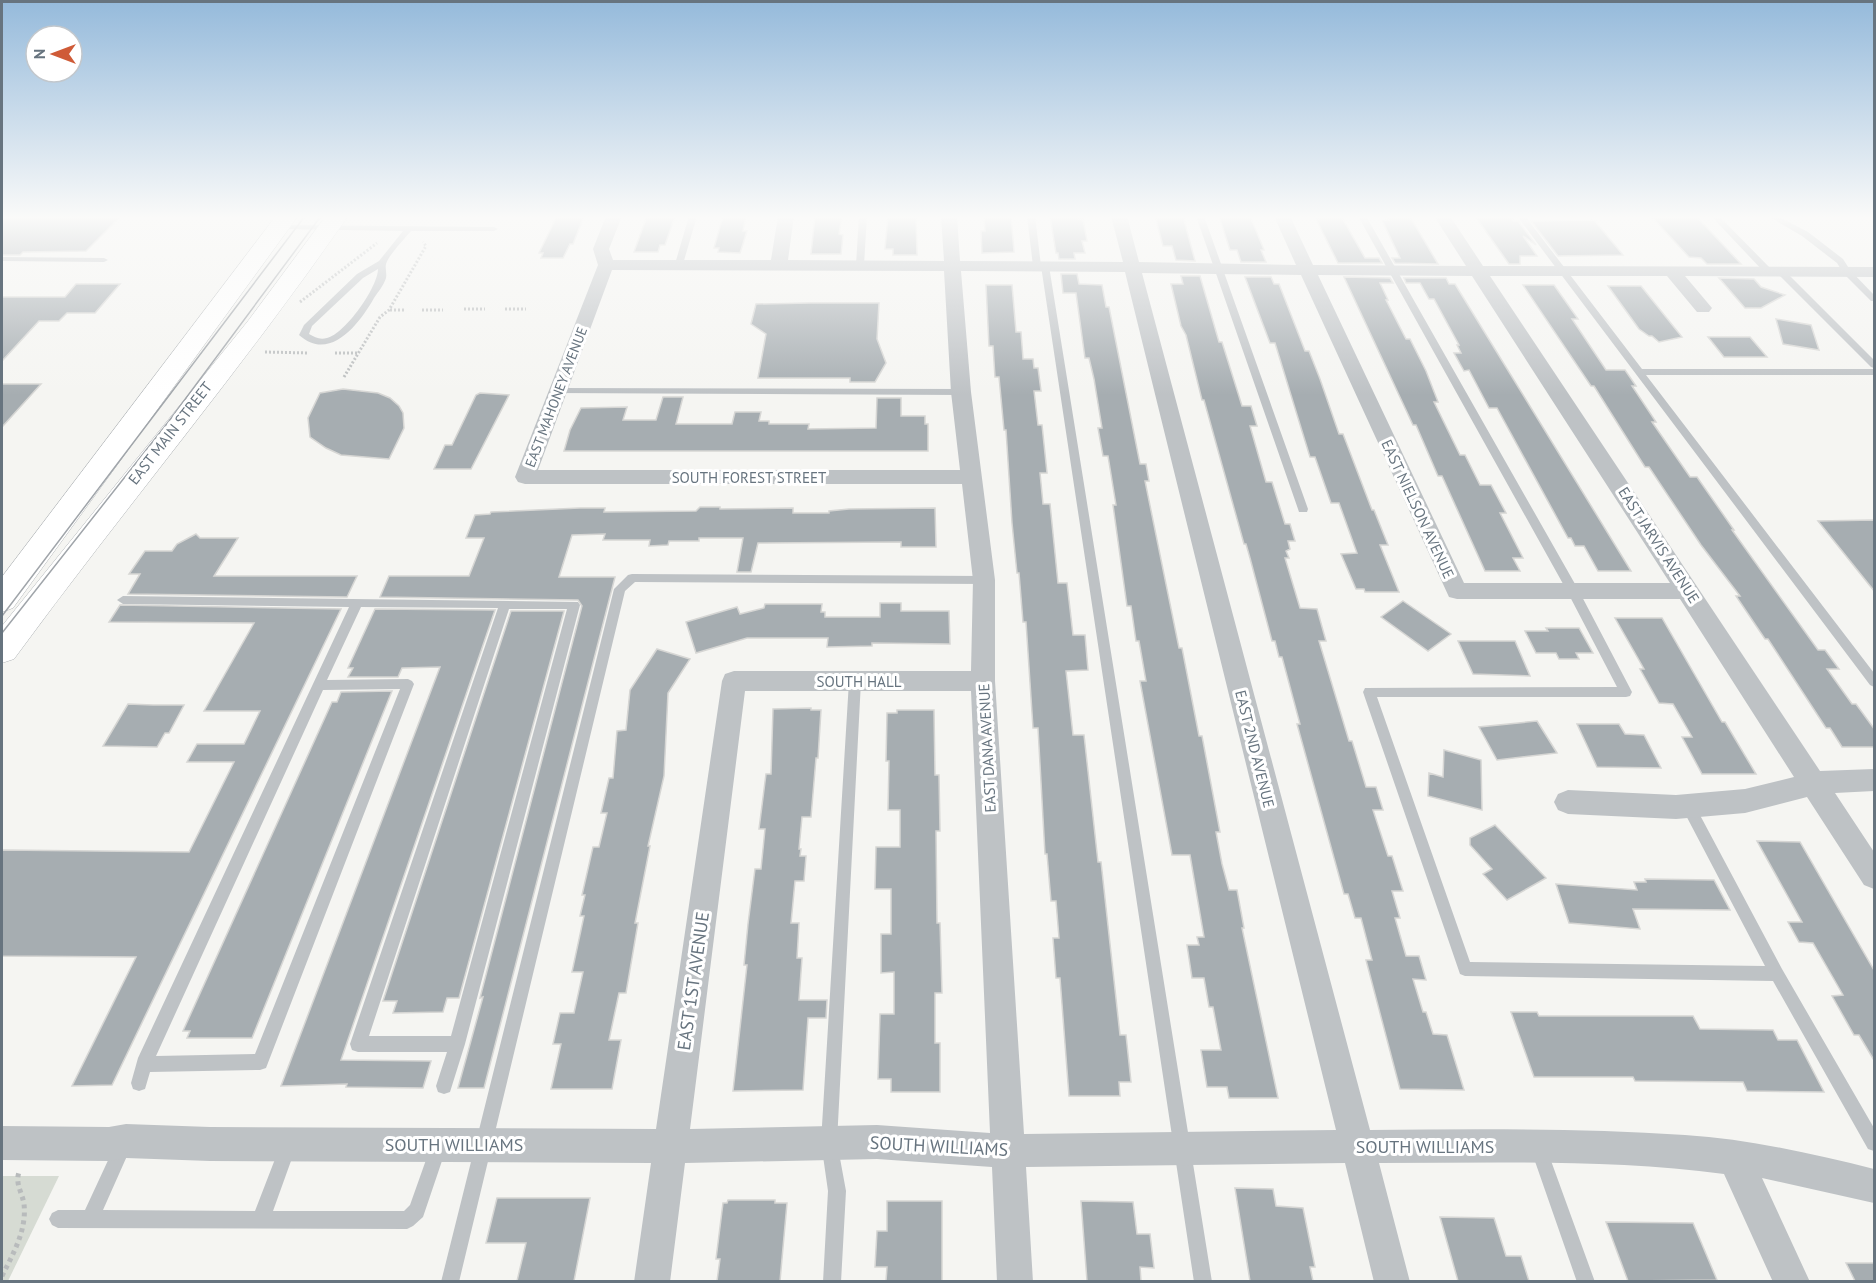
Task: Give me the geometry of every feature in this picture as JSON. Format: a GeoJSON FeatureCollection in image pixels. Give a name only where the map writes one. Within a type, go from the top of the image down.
{"type":"FeatureCollection","features":[{"type":"Feature","properties":{"kind":"main road"},"geometry":{"type":"LineString","coordinates":[[3,595],[242,276]]}},
{"type":"Feature","properties":{"kind":"main road","name":"EAST MAIN STREET"},"geometry":{"type":"LineString","coordinates":[[2,650],[55,577],[295,276]]}},
{"type":"Feature","properties":{"kind":"street","name":"EAST MAHONEY AVENUE"},"geometry":{"type":"LineString","coordinates":[[525,477],[602,276]]}},
{"type":"Feature","properties":{"kind":"street","name":"EAST DANA AVENUE"},"geometry":{"type":"LineString","coordinates":[[952,276],[961,392],[984,580],[983,681],[1006,1151],[1015,1281]]}},
{"type":"Feature","properties":{"kind":"street","name":"EAST 2ND AVENUE"},"geometry":{"type":"LineString","coordinates":[[1135,276],[1392,1281]]}},
{"type":"Feature","properties":{"kind":"street","name":"EAST NIELSON AVENUE"},"geometry":{"type":"LineString","coordinates":[[1309,276],[1457,591],[1690,591]]}},
{"type":"Feature","properties":{"kind":"street","name":"EAST JARVIS AVENUE"},"geometry":{"type":"LineString","coordinates":[[1482,276],[1875,876]]}},
{"type":"Feature","properties":{"kind":"street"},"geometry":{"type":"LineString","coordinates":[[1675,276],[1703,308]]}},
{"type":"Feature","properties":{"kind":"street","name":"SOUTH FOREST STREET"},"geometry":{"type":"LineString","coordinates":[[525,477],[973,477]]}},
{"type":"Feature","properties":{"kind":"street","name":"SOUTH HALL"},"geometry":{"type":"LineString","coordinates":[[734,681],[983,681]]}},
{"type":"Feature","properties":{"kind":"street","name":"EAST 1ST AVENUE"},"geometry":{"type":"LineString","coordinates":[[652,1281],[734,681]]}},
{"type":"Feature","properties":{"kind":"street"},"geometry":{"type":"LineString","coordinates":[[1568,802],[1688,806],[1745,801],[1815,783],[1875,780]]}},
{"type":"Feature","properties":{"kind":"street","name":"SOUTH WILLIAMS"},"geometry":{"type":"LineString","coordinates":[[2,1143],[109,1144],[126,1141],[670,1146],[877,1142],[1006,1151],[1356,1145],[1538,1146],[1687,1152],[1766,1162],[1875,1186]]}},
{"type":"Feature","properties":{"kind":"street"},"geometry":{"type":"LineString","coordinates":[[1734,1158],[1792,1281]]}},
{"type":"Feature","properties":{"kind":"lane"},"geometry":{"type":"LineString","coordinates":[[360,276],[308,325],[304,335],[315,340],[324,340],[349,329],[382,276]]}},
{"type":"Feature","properties":{"kind":"lane"},"geometry":{"type":"LineString","coordinates":[[1043,276],[1203,1281]]}},
{"type":"Feature","properties":{"kind":"lane"},"geometry":{"type":"LineString","coordinates":[[1220,276],[1303,509]]}},
{"type":"Feature","properties":{"kind":"lane"},"geometry":{"type":"LineString","coordinates":[[1395,276],[1573,591],[1626,692],[1369,692],[1465,969],[1777,974]]}},
{"type":"Feature","properties":{"kind":"lane"},"geometry":{"type":"LineString","coordinates":[[1566,276],[1875,682]]}},
{"type":"Feature","properties":{"kind":"lane"},"geometry":{"type":"LineString","coordinates":[[1779,276],[1874,366]]}},
{"type":"Feature","properties":{"kind":"lane"},"geometry":{"type":"LineString","coordinates":[[1851,276],[1875,299]]}},
{"type":"Feature","properties":{"kind":"lane"},"geometry":{"type":"LineString","coordinates":[[1639,372],[1874,366]]}},
{"type":"Feature","properties":{"kind":"lane"},"geometry":{"type":"LineString","coordinates":[[558,391],[961,392]]}},
{"type":"Feature","properties":{"kind":"lane"},"geometry":{"type":"LineString","coordinates":[[450,1281],[620,589],[632,578],[984,580]]}},
{"type":"Feature","properties":{"kind":"lane"},"geometry":{"type":"LineString","coordinates":[[123,600],[574,605],[444,1086]]}},
{"type":"Feature","properties":{"kind":"lane"},"geometry":{"type":"LineString","coordinates":[[138,1083],[144,1064],[357,602]]}},
{"type":"Feature","properties":{"kind":"lane"},"geometry":{"type":"LineString","coordinates":[[457,1044],[358,1044],[505,604]]}},
{"type":"Feature","properties":{"kind":"lane"},"geometry":{"type":"LineString","coordinates":[[832,1281],[837,1191],[829,1142],[855,681]]}},
{"type":"Feature","properties":{"kind":"lane"},"geometry":{"type":"LineString","coordinates":[[144,1064],[260,1062],[408,684],[318,685]]}},
{"type":"Feature","properties":{"kind":"lane"},"geometry":{"type":"LineString","coordinates":[[1688,806],[1777,974],[1875,1143]]}},
{"type":"Feature","properties":{"kind":"lane"},"geometry":{"type":"LineString","coordinates":[[90,1219],[126,1141]]}},
{"type":"Feature","properties":{"kind":"lane"},"geometry":{"type":"LineString","coordinates":[[261,1219],[290,1144]]}},
{"type":"Feature","properties":{"kind":"lane"},"geometry":{"type":"LineString","coordinates":[[58,1219],[407,1220],[417,1211],[440,1144]]}},
{"type":"Feature","properties":{"kind":"lane"},"geometry":{"type":"LineString","coordinates":[[1538,1146],[1586,1281]]}},
{"type":"Feature","properties":{"kind":"path"},"geometry":{"type":"LineString","coordinates":[[300,302],[334,276]]}},
{"type":"Feature","properties":{"kind":"path"},"geometry":{"type":"LineString","coordinates":[[344,377],[380,317],[389,310],[409,276]]}},
{"type":"Feature","properties":{"kind":"path"},"geometry":{"type":"LineString","coordinates":[[464,309],[485,309]]}},
{"type":"Feature","properties":{"kind":"path"},"geometry":{"type":"LineString","coordinates":[[505,309],[526,309]]}},
{"type":"Feature","properties":{"kind":"path"},"geometry":{"type":"LineString","coordinates":[[389,310],[404,310]]}},
{"type":"Feature","properties":{"kind":"path"},"geometry":{"type":"LineString","coordinates":[[422,310],[443,310]]}},
{"type":"Feature","properties":{"kind":"path"},"geometry":{"type":"LineString","coordinates":[[2,1276],[24,1225],[23,1195],[16,1188],[19,1172]]}},
{"type":"Feature","properties":{"kind":"shaded area"},"geometry":{"type":"Polygon","coordinates":[[[2,1176],[59,1176],[8,1281],[2,1281],[2,1176]]]}},
{"type":"Feature","properties":{"kind":"building"},"geometry":{"type":"Polygon","coordinates":[[[1061,276],[1077,276],[1079,284],[1102,285],[1106,307],[1109,307],[1140,464],[1146,464],[1149,481],[1145,481],[1179,648],[1182,648],[1199,736],[1202,736],[1220,832],[1216,832],[1222,864],[1229,890],[1237,890],[1244,928],[1242,928],[1278,1098],[1229,1098],[1227,1087],[1207,1087],[1201,1050],[1221,1050],[1213,1007],[1209,1007],[1204,978],[1192,978],[1187,945],[1199,945],[1197,937],[1204,937],[1190,855],[1172,855],[1140,681],[1146,681],[1139,641],[1136,641],[1131,606],[1127,606],[1113,505],[1116,505],[1108,456],[1103,456],[1098,428],[1102,428],[1094,379],[1089,358],[1085,358],[1076,293],[1063,293],[1061,276]]]}},
{"type":"Feature","properties":{"kind":"building"},"geometry":{"type":"Polygon","coordinates":[[[1181,276],[1200,276],[1219,342],[1222,342],[1242,406],[1251,406],[1257,426],[1250,426],[1266,482],[1272,482],[1285,524],[1290,524],[1295,541],[1288,541],[1290,549],[1286,551],[1289,558],[1285,558],[1300,608],[1317,609],[1326,641],[1319,641],[1349,741],[1352,741],[1366,787],[1376,787],[1383,810],[1373,810],[1388,856],[1392,856],[1403,891],[1392,891],[1400,918],[1395,918],[1406,956],[1419,956],[1426,980],[1413,979],[1423,1012],[1426,1012],[1433,1034],[1447,1035],[1464,1090],[1400,1089],[1366,960],[1372,960],[1361,918],[1355,918],[1348,894],[1344,894],[1297,724],[1300,724],[1282,657],[1279,657],[1275,641],[1272,641],[1246,544],[1244,544],[1204,400],[1202,400],[1186,335],[1181,326],[1171,284],[1183,284],[1181,276]]]}},
{"type":"Feature","properties":{"kind":"building"},"geometry":{"type":"Polygon","coordinates":[[[1245,277],[1271,277],[1274,284],[1279,284],[1305,351],[1309,351],[1339,434],[1343,434],[1388,545],[1380,545],[1399,592],[1365,592],[1364,589],[1356,589],[1341,554],[1357,553],[1339,503],[1331,503],[1315,457],[1310,457],[1275,343],[1270,343],[1245,277]]]}},
{"type":"Feature","properties":{"kind":"building"},"geometry":{"type":"Polygon","coordinates":[[[1344,277],[1390,278],[1393,283],[1380,283],[1388,300],[1386,300],[1426,371],[1438,402],[1434,402],[1460,455],[1465,455],[1480,485],[1491,485],[1506,513],[1500,513],[1523,558],[1513,558],[1520,571],[1485,571],[1442,476],[1438,476],[1416,425],[1413,425],[1344,277]]]}},
{"type":"Feature","properties":{"kind":"building"},"geometry":{"type":"Polygon","coordinates":[[[1404,278],[1446,278],[1449,284],[1455,284],[1631,571],[1598,571],[1584,546],[1575,546],[1571,538],[1568,538],[1497,408],[1489,408],[1469,370],[1464,371],[1454,353],[1461,353],[1457,345],[1459,345],[1434,299],[1429,299],[1420,283],[1406,283],[1404,278]]]}},
{"type":"Feature","properties":{"kind":"building"},"geometry":{"type":"Polygon","coordinates":[[[1719,278],[1754,279],[1761,287],[1785,295],[1761,308],[1745,308],[1719,278]]]}},
{"type":"Feature","properties":{"kind":"building"},"geometry":{"type":"Polygon","coordinates":[[[76,284],[120,284],[95,313],[67,313],[59,321],[39,321],[2,361],[2,297],[65,297],[76,284]]]}},
{"type":"Feature","properties":{"kind":"building"},"geometry":{"type":"Polygon","coordinates":[[[986,285],[1012,285],[1016,332],[1021,332],[1023,359],[1033,359],[1034,368],[1038,368],[1041,391],[1034,391],[1038,425],[1042,425],[1047,473],[1040,473],[1043,504],[1050,504],[1058,583],[1067,583],[1073,635],[1085,635],[1088,670],[1066,671],[1073,735],[1084,735],[1120,1035],[1126,1035],[1131,1082],[1119,1082],[1120,1096],[1069,1096],[1060,978],[1056,978],[1053,938],[1059,938],[1056,901],[1051,901],[1047,854],[1045,854],[1038,728],[1033,728],[1026,622],[1023,622],[1019,573],[1017,573],[1006,430],[1004,430],[999,377],[995,377],[993,346],[989,346],[986,285]]]}},
{"type":"Feature","properties":{"kind":"building"},"geometry":{"type":"Polygon","coordinates":[[[1523,285],[1554,285],[1578,319],[1572,319],[1606,370],[1625,370],[1636,386],[1632,386],[1656,422],[1652,422],[1690,477],[1697,477],[1818,650],[1825,650],[1839,669],[1827,669],[1852,704],[1856,704],[1875,730],[1875,747],[1842,747],[1830,728],[1826,728],[1768,639],[1765,639],[1736,596],[1740,596],[1701,545],[1649,467],[1645,467],[1594,386],[1591,386],[1523,285]]]}},
{"type":"Feature","properties":{"kind":"building"},"geometry":{"type":"Polygon","coordinates":[[[1608,286],[1641,286],[1682,337],[1659,342],[1649,336],[1639,329],[1608,286]]]}},
{"type":"Feature","properties":{"kind":"building"},"geometry":{"type":"Polygon","coordinates":[[[879,303],[877,339],[886,363],[875,382],[850,382],[850,378],[758,378],[766,334],[751,324],[756,304],[879,303]]]}},
{"type":"Feature","properties":{"kind":"building"},"geometry":{"type":"Polygon","coordinates":[[[1776,319],[1811,325],[1819,350],[1783,344],[1776,319]]]}},
{"type":"Feature","properties":{"kind":"building"},"geometry":{"type":"Polygon","coordinates":[[[1708,337],[1750,337],[1767,357],[1724,357],[1708,337]]]}},
{"type":"Feature","properties":{"kind":"building"},"geometry":{"type":"Polygon","coordinates":[[[2,384],[41,384],[2,427],[2,384]]]}},
{"type":"Feature","properties":{"kind":"building"},"geometry":{"type":"Polygon","coordinates":[[[343,389],[378,393],[390,398],[399,406],[403,413],[404,428],[389,459],[341,455],[310,437],[308,418],[320,393],[343,389]]]}},
{"type":"Feature","properties":{"kind":"building"},"geometry":{"type":"Polygon","coordinates":[[[480,393],[509,395],[471,469],[434,469],[445,445],[452,445],[476,395],[480,393]]]}},
{"type":"Feature","properties":{"kind":"building"},"geometry":{"type":"Polygon","coordinates":[[[663,397],[683,397],[676,424],[732,424],[735,412],[761,412],[759,421],[769,421],[769,424],[809,424],[808,429],[876,428],[877,398],[901,398],[901,416],[925,416],[925,424],[928,424],[928,451],[564,451],[570,430],[581,408],[627,407],[623,420],[656,420],[663,397]]]}},
{"type":"Feature","properties":{"kind":"building"},"geometry":{"type":"Polygon","coordinates":[[[700,507],[793,508],[793,513],[829,513],[829,511],[849,509],[935,508],[936,547],[901,547],[901,542],[758,543],[751,572],[737,572],[743,538],[699,538],[699,541],[669,541],[668,545],[649,546],[650,540],[603,540],[605,534],[572,535],[559,577],[615,577],[484,1088],[458,1088],[582,606],[578,600],[380,597],[389,576],[469,576],[484,538],[466,538],[475,515],[491,512],[580,508],[605,508],[604,512],[696,511],[700,507]]]}},
{"type":"Feature","properties":{"kind":"building"},"geometry":{"type":"Polygon","coordinates":[[[1875,520],[1875,592],[1818,521],[1875,520]]]}},
{"type":"Feature","properties":{"kind":"building"},"geometry":{"type":"Polygon","coordinates":[[[196,534],[200,538],[238,538],[214,576],[357,576],[347,597],[128,594],[140,574],[129,574],[145,551],[172,551],[177,544],[196,534]]]}},
{"type":"Feature","properties":{"kind":"building"},"geometry":{"type":"Polygon","coordinates":[[[1403,601],[1451,634],[1428,651],[1381,617],[1403,601]]]}},
{"type":"Feature","properties":{"kind":"building"},"geometry":{"type":"Polygon","coordinates":[[[880,603],[901,603],[901,611],[949,611],[950,644],[872,643],[872,646],[827,647],[828,638],[747,638],[696,653],[686,622],[737,607],[740,614],[764,608],[765,604],[822,604],[821,612],[825,612],[825,617],[880,617],[880,603]]]}},
{"type":"Feature","properties":{"kind":"building"},"geometry":{"type":"Polygon","coordinates":[[[120,605],[341,609],[112,1085],[72,1086],[136,957],[2,956],[2,850],[189,852],[234,762],[187,762],[197,744],[244,744],[260,711],[204,711],[254,623],[109,622],[120,605]]]}},
{"type":"Feature","properties":{"kind":"building"},"geometry":{"type":"Polygon","coordinates":[[[375,609],[495,610],[341,1060],[431,1061],[423,1088],[346,1087],[347,1084],[281,1086],[440,667],[402,668],[398,677],[348,677],[353,668],[348,668],[375,609]]]}},
{"type":"Feature","properties":{"kind":"building"},"geometry":{"type":"Polygon","coordinates":[[[511,611],[564,611],[459,998],[447,998],[443,1012],[393,1013],[397,1001],[383,1001],[511,611]]]}},
{"type":"Feature","properties":{"kind":"building"},"geometry":{"type":"Polygon","coordinates":[[[1615,618],[1662,618],[1722,722],[1725,722],[1756,774],[1702,774],[1682,737],[1692,737],[1673,704],[1659,703],[1640,669],[1644,669],[1615,618]]]}},
{"type":"Feature","properties":{"kind":"building"},"geometry":{"type":"Polygon","coordinates":[[[1546,628],[1579,628],[1593,653],[1576,653],[1579,659],[1559,659],[1556,653],[1536,653],[1525,631],[1548,631],[1546,628]]]}},
{"type":"Feature","properties":{"kind":"building"},"geometry":{"type":"Polygon","coordinates":[[[1458,641],[1515,641],[1530,676],[1473,674],[1458,641]]]}},
{"type":"Feature","properties":{"kind":"building"},"geometry":{"type":"Polygon","coordinates":[[[657,649],[690,659],[668,693],[664,776],[648,846],[650,846],[635,923],[638,923],[626,993],[619,993],[609,1040],[621,1040],[612,1089],[551,1089],[561,1044],[553,1044],[560,1013],[574,1013],[583,972],[572,972],[584,916],[580,916],[585,895],[582,895],[593,847],[599,847],[607,813],[601,813],[609,778],[613,778],[617,731],[626,730],[630,690],[657,649]]]}},
{"type":"Feature","properties":{"kind":"building"},"geometry":{"type":"Polygon","coordinates":[[[392,691],[252,1038],[187,1038],[190,1031],[183,1031],[332,702],[337,702],[341,692],[392,691]]]}},
{"type":"Feature","properties":{"kind":"building"},"geometry":{"type":"Polygon","coordinates":[[[128,704],[184,705],[169,733],[165,733],[157,747],[103,746],[128,704]]]}},
{"type":"Feature","properties":{"kind":"building"},"geometry":{"type":"Polygon","coordinates":[[[811,708],[811,710],[821,710],[818,758],[816,758],[811,817],[802,817],[799,849],[801,849],[800,856],[806,856],[804,881],[795,881],[791,923],[799,923],[797,958],[802,958],[799,1000],[827,1000],[826,1018],[808,1018],[803,1090],[733,1091],[747,965],[744,965],[748,924],[755,869],[761,869],[765,829],[759,829],[766,774],[771,774],[773,709],[811,708]]]}},
{"type":"Feature","properties":{"kind":"building"},"geometry":{"type":"Polygon","coordinates":[[[897,710],[934,710],[935,775],[939,775],[940,831],[936,831],[937,923],[940,923],[942,993],[935,993],[935,1043],[940,1043],[940,1092],[891,1092],[891,1079],[878,1079],[880,1014],[894,1014],[894,972],[881,973],[881,934],[891,934],[891,889],[875,889],[876,847],[900,847],[900,810],[888,810],[889,761],[886,761],[887,713],[897,713],[897,710]]]}},
{"type":"Feature","properties":{"kind":"building"},"geometry":{"type":"Polygon","coordinates":[[[1537,721],[1557,753],[1497,760],[1479,727],[1537,721]]]}},
{"type":"Feature","properties":{"kind":"building"},"geometry":{"type":"Polygon","coordinates":[[[1577,724],[1619,724],[1625,734],[1644,735],[1661,768],[1597,767],[1577,724]]]}},
{"type":"Feature","properties":{"kind":"building"},"geometry":{"type":"Polygon","coordinates":[[[1444,750],[1481,760],[1482,810],[1428,796],[1429,773],[1443,777],[1444,750]]]}},
{"type":"Feature","properties":{"kind":"building"},"geometry":{"type":"Polygon","coordinates":[[[1495,825],[1546,878],[1507,900],[1483,874],[1492,869],[1470,845],[1470,838],[1495,825]]]}},
{"type":"Feature","properties":{"kind":"building"},"geometry":{"type":"Polygon","coordinates":[[[1757,841],[1800,842],[1875,972],[1875,1062],[1859,1035],[1854,1035],[1832,996],[1843,995],[1813,943],[1799,942],[1788,922],[1802,922],[1757,841]]]}},
{"type":"Feature","properties":{"kind":"building"},"geometry":{"type":"Polygon","coordinates":[[[1645,879],[1714,880],[1730,910],[1633,909],[1640,929],[1569,923],[1556,884],[1637,890],[1634,882],[1646,882],[1645,879]]]}},
{"type":"Feature","properties":{"kind":"building"},"geometry":{"type":"Polygon","coordinates":[[[1511,1012],[1537,1012],[1539,1016],[1693,1016],[1700,1029],[1773,1030],[1778,1040],[1797,1040],[1824,1092],[1747,1091],[1743,1082],[1635,1081],[1633,1077],[1534,1077],[1511,1012]]]}},
{"type":"Feature","properties":{"kind":"building"},"geometry":{"type":"Polygon","coordinates":[[[1235,1188],[1273,1189],[1276,1206],[1303,1208],[1315,1267],[1310,1267],[1313,1281],[1250,1281],[1235,1188]]]}},
{"type":"Feature","properties":{"kind":"building"},"geometry":{"type":"Polygon","coordinates":[[[497,1198],[590,1198],[574,1281],[517,1281],[526,1243],[486,1243],[497,1198]]]}},
{"type":"Feature","properties":{"kind":"building"},"geometry":{"type":"Polygon","coordinates":[[[728,1200],[775,1200],[775,1203],[787,1203],[780,1281],[717,1281],[720,1259],[716,1259],[723,1203],[727,1203],[728,1200]]]}},
{"type":"Feature","properties":{"kind":"building"},"geometry":{"type":"Polygon","coordinates":[[[887,1201],[942,1201],[942,1281],[886,1281],[887,1267],[875,1267],[877,1231],[887,1231],[887,1201]]]}},
{"type":"Feature","properties":{"kind":"building"},"geometry":{"type":"Polygon","coordinates":[[[1081,1201],[1133,1202],[1137,1234],[1150,1234],[1154,1268],[1140,1267],[1141,1281],[1087,1281],[1081,1201]]]}},
{"type":"Feature","properties":{"kind":"building"},"geometry":{"type":"Polygon","coordinates":[[[1440,1217],[1494,1218],[1506,1256],[1521,1256],[1529,1281],[1458,1281],[1440,1217]]]}},
{"type":"Feature","properties":{"kind":"building"},"geometry":{"type":"Polygon","coordinates":[[[1606,1222],[1693,1223],[1717,1280],[1628,1281],[1606,1222]]]}},
{"type":"Feature","properties":{"kind":"building"},"geometry":{"type":"Polygon","coordinates":[[[1846,1263],[1875,1263],[1875,1281],[1855,1281],[1846,1263]]]}},
{"type":"Feature","properties":{"kind":"tram line"},"geometry":{"type":"LineString","coordinates":[[2,616],[260,276]]}},
{"type":"Feature","properties":{"kind":"tram line"},"geometry":{"type":"LineString","coordinates":[[2,633],[169,421],[277,276]]}}]}
